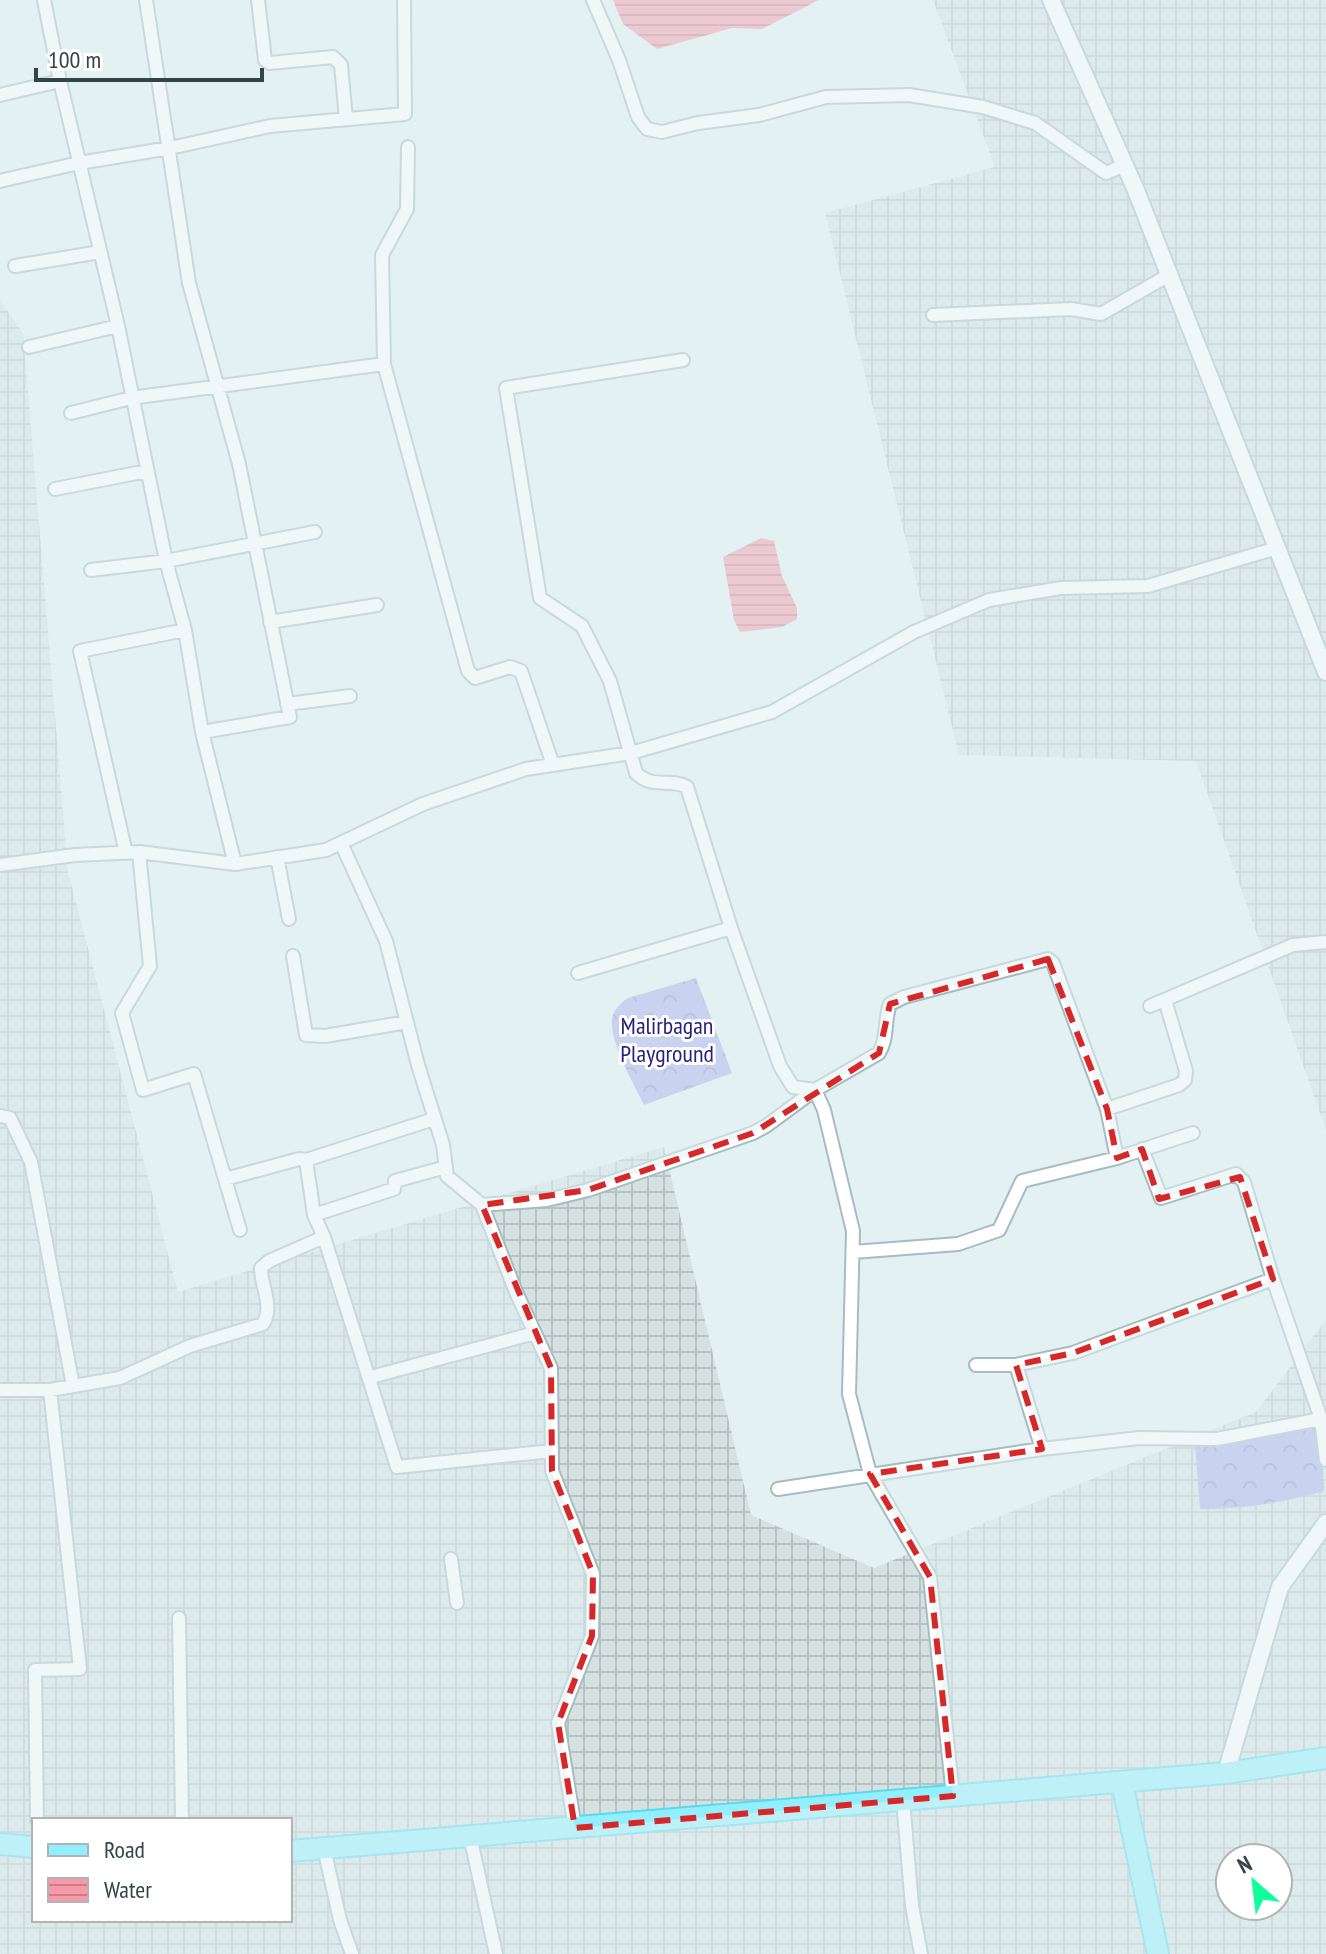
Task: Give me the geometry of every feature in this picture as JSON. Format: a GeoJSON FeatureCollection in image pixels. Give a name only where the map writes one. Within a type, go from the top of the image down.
{"type":"FeatureCollection","features":[{"type":"Feature","properties":{"kind":"main road"},"geometry":{"type":"LineString","coordinates":[[292,1851],[1226,1773],[1326,1758]]}},
{"type":"Feature","properties":{"kind":"main road"},"geometry":{"type":"LineString","coordinates":[[1122,1782],[1158,1954]]}},
{"type":"Feature","properties":{"kind":"main road"},"geometry":{"type":"LineString","coordinates":[[0,1844],[32,1847]]}},
{"type":"Feature","properties":{"kind":"street"},"geometry":{"type":"LineString","coordinates":[[44,0],[118,326],[166,561],[185,630],[202,732],[235,864]]}},
{"type":"Feature","properties":{"kind":"street"},"geometry":{"type":"LineString","coordinates":[[146,0],[189,283],[239,464],[290,717],[202,732]]}},
{"type":"Feature","properties":{"kind":"street"},"geometry":{"type":"LineString","coordinates":[[258,0],[265,60],[270,63],[337,59],[341,65],[346,119]]}},
{"type":"Feature","properties":{"kind":"street"},"geometry":{"type":"LineString","coordinates":[[0,181],[270,126],[405,114],[404,0]]}},
{"type":"Feature","properties":{"kind":"street"},"geometry":{"type":"LineString","coordinates":[[593,0],[619,60],[638,117],[647,129],[662,132],[698,123],[759,115],[826,97],[909,95],[983,107],[1035,123],[1106,173],[1125,165]]}},
{"type":"Feature","properties":{"kind":"street"},"geometry":{"type":"LineString","coordinates":[[1051,0],[1125,165],[1326,672]]}},
{"type":"Feature","properties":{"kind":"street"},"geometry":{"type":"LineString","coordinates":[[0,95],[60,81]]}},
{"type":"Feature","properties":{"kind":"street"},"geometry":{"type":"LineString","coordinates":[[408,147],[407,209],[382,255],[384,364],[468,671],[475,678],[510,667],[521,671],[553,765]]}},
{"type":"Feature","properties":{"kind":"street"},"geometry":{"type":"LineString","coordinates":[[15,266],[100,252]]}},
{"type":"Feature","properties":{"kind":"street"},"geometry":{"type":"LineString","coordinates":[[933,315],[1071,309],[1101,314],[1169,275]]}},
{"type":"Feature","properties":{"kind":"street"},"geometry":{"type":"LineString","coordinates":[[29,347],[118,326]]}},
{"type":"Feature","properties":{"kind":"street"},"geometry":{"type":"LineString","coordinates":[[683,360],[506,388],[540,598],[582,626],[610,681],[636,773],[643,780],[661,784],[679,782],[687,787],[731,928],[780,1066],[793,1087],[815,1090]]}},
{"type":"Feature","properties":{"kind":"street"},"geometry":{"type":"LineString","coordinates":[[71,413],[131,398],[217,384],[384,364]]}},
{"type":"Feature","properties":{"kind":"street"},"geometry":{"type":"LineString","coordinates":[[55,489],[147,471]]}},
{"type":"Feature","properties":{"kind":"street"},"geometry":{"type":"LineString","coordinates":[[91,570],[166,561],[315,532]]}},
{"type":"Feature","properties":{"kind":"street"},"geometry":{"type":"LineString","coordinates":[[0,865],[75,855],[132,852],[235,864],[326,850],[423,804],[526,769],[631,753],[772,712],[914,632],[989,600],[1061,588],[1148,586],[1277,548]]}},
{"type":"Feature","properties":{"kind":"street"},"geometry":{"type":"LineString","coordinates":[[270,622],[377,605]]}},
{"type":"Feature","properties":{"kind":"street"},"geometry":{"type":"LineString","coordinates":[[185,630],[80,651],[132,852],[150,966],[122,1013],[143,1090],[194,1074],[240,1230]]}},
{"type":"Feature","properties":{"kind":"street"},"geometry":{"type":"LineString","coordinates":[[287,704],[350,696]]}},
{"type":"Feature","properties":{"kind":"street"},"geometry":{"type":"LineString","coordinates":[[341,843],[386,941],[443,1145],[447,1176],[482,1205],[551,1368],[552,1471],[593,1574],[592,1636],[558,1723],[575,1828]]}},
{"type":"Feature","properties":{"kind":"street"},"geometry":{"type":"LineString","coordinates":[[277,857],[289,919]]}},
{"type":"Feature","properties":{"kind":"street"},"geometry":{"type":"LineString","coordinates":[[578,973],[731,928]]}},
{"type":"Feature","properties":{"kind":"street"},"geometry":{"type":"LineString","coordinates":[[1150,1006],[1293,945],[1326,942]]}},
{"type":"Feature","properties":{"kind":"street"},"geometry":{"type":"LineString","coordinates":[[293,956],[306,1035],[325,1036],[407,1022]]}},
{"type":"Feature","properties":{"kind":"street"},"geometry":{"type":"LineString","coordinates":[[482,1205],[547,1200],[620,1181],[753,1133],[815,1090],[879,1053],[884,1045],[890,1004],[904,997],[1048,959],[1053,963],[1107,1109],[1117,1158]]}},
{"type":"Feature","properties":{"kind":"street"},"geometry":{"type":"LineString","coordinates":[[1107,1109],[1179,1085],[1185,1080],[1186,1071],[1165,1000]]}},
{"type":"Feature","properties":{"kind":"street"},"geometry":{"type":"LineString","coordinates":[[815,1090],[824,1110],[853,1231],[849,1394],[870,1474],[930,1577],[953,1796]]}},
{"type":"Feature","properties":{"kind":"street"},"geometry":{"type":"LineString","coordinates":[[0,1116],[10,1118],[31,1162],[73,1386]]}},
{"type":"Feature","properties":{"kind":"street"},"geometry":{"type":"LineString","coordinates":[[225,1179],[299,1159],[306,1160],[434,1119]]}},
{"type":"Feature","properties":{"kind":"street"},"geometry":{"type":"LineString","coordinates":[[853,1252],[958,1244],[999,1230],[1022,1181],[1117,1158],[1193,1133]]}},
{"type":"Feature","properties":{"kind":"street"},"geometry":{"type":"LineString","coordinates":[[1142,1149],[1161,1198],[1236,1174],[1244,1182],[1321,1419],[1326,1460]]}},
{"type":"Feature","properties":{"kind":"street"},"geometry":{"type":"LineString","coordinates":[[306,1160],[314,1215],[371,1377],[397,1467],[552,1451]]}},
{"type":"Feature","properties":{"kind":"street"},"geometry":{"type":"LineString","coordinates":[[314,1215],[394,1189],[395,1181],[446,1167]]}},
{"type":"Feature","properties":{"kind":"street"},"geometry":{"type":"LineString","coordinates":[[0,1390],[50,1390],[120,1378],[190,1346],[263,1324],[269,1315],[261,1268],[269,1261],[324,1237]]}},
{"type":"Feature","properties":{"kind":"street"},"geometry":{"type":"LineString","coordinates":[[976,1365],[1016,1365],[1073,1353],[1273,1279]]}},
{"type":"Feature","properties":{"kind":"street"},"geometry":{"type":"LineString","coordinates":[[371,1377],[535,1333]]}},
{"type":"Feature","properties":{"kind":"street"},"geometry":{"type":"LineString","coordinates":[[1016,1365],[1042,1449]]}},
{"type":"Feature","properties":{"kind":"street"},"geometry":{"type":"LineString","coordinates":[[37,1818],[35,1670],[80,1669],[50,1390]]}},
{"type":"Feature","properties":{"kind":"street"},"geometry":{"type":"LineString","coordinates":[[778,1489],[1042,1449],[1139,1438],[1217,1439],[1321,1419]]}},
{"type":"Feature","properties":{"kind":"street"},"geometry":{"type":"LineString","coordinates":[[1226,1773],[1280,1587],[1326,1523]]}},
{"type":"Feature","properties":{"kind":"street"},"geometry":{"type":"LineString","coordinates":[[451,1559],[457,1603]]}},
{"type":"Feature","properties":{"kind":"street"},"geometry":{"type":"LineString","coordinates":[[179,1618],[182,1818]]}},
{"type":"Feature","properties":{"kind":"street"},"geometry":{"type":"LineString","coordinates":[[903,1800],[912,1906],[921,1954]]}},
{"type":"Feature","properties":{"kind":"street"},"geometry":{"type":"LineString","coordinates":[[470,1836],[496,1954]]}},
{"type":"Feature","properties":{"kind":"street"},"geometry":{"type":"LineString","coordinates":[[324,1848],[340,1920],[352,1954]]}},
{"type":"Feature","properties":{"kind":"highlighted area"},"geometry":{"type":"Polygon","coordinates":[[[1048,959],[1107,1109],[1117,1158],[1142,1149],[1159,1199],[1240,1177],[1273,1279],[1073,1353],[1016,1365],[1042,1449],[870,1474],[930,1577],[953,1796],[575,1828],[558,1723],[592,1636],[593,1574],[552,1471],[551,1368],[482,1205],[588,1190],[753,1133],[879,1053],[890,1004],[1048,959]]]}},
{"type":"Feature","properties":{"kind":"shaded area"},"geometry":{"type":"Polygon","coordinates":[[[933,0],[1326,0],[1326,1130],[1196,761],[959,755],[825,213],[995,167],[933,0]]]}},
{"type":"Feature","properties":{"kind":"shaded area"},"geometry":{"type":"Polygon","coordinates":[[[0,300],[23,333],[68,872],[178,1292],[664,1147],[751,1515],[874,1568],[1256,1412],[1326,1320],[1326,1954],[0,1954],[0,300]]]}},
{"type":"Feature","properties":{"kind":"green space","name":"Malirbagan Playground"},"geometry":{"type":"Polygon","coordinates":[[[696,978],[732,1073],[644,1105],[618,1051],[612,1028],[613,1015],[628,998],[696,978]]]}},
{"type":"Feature","properties":{"kind":"green space"},"geometry":{"type":"Polygon","coordinates":[[[1321,1428],[1324,1491],[1262,1504],[1200,1509],[1195,1445],[1321,1428]]]}},
{"type":"Feature","properties":{"kind":"water"},"geometry":{"type":"Polygon","coordinates":[[[613,0],[819,0],[762,29],[732,28],[657,49],[623,24],[613,0]]]}},
{"type":"Feature","properties":{"kind":"water"},"geometry":{"type":"Polygon","coordinates":[[[761,538],[774,541],[782,576],[797,608],[797,619],[782,627],[740,632],[734,620],[723,557],[761,538]]]}}]}
